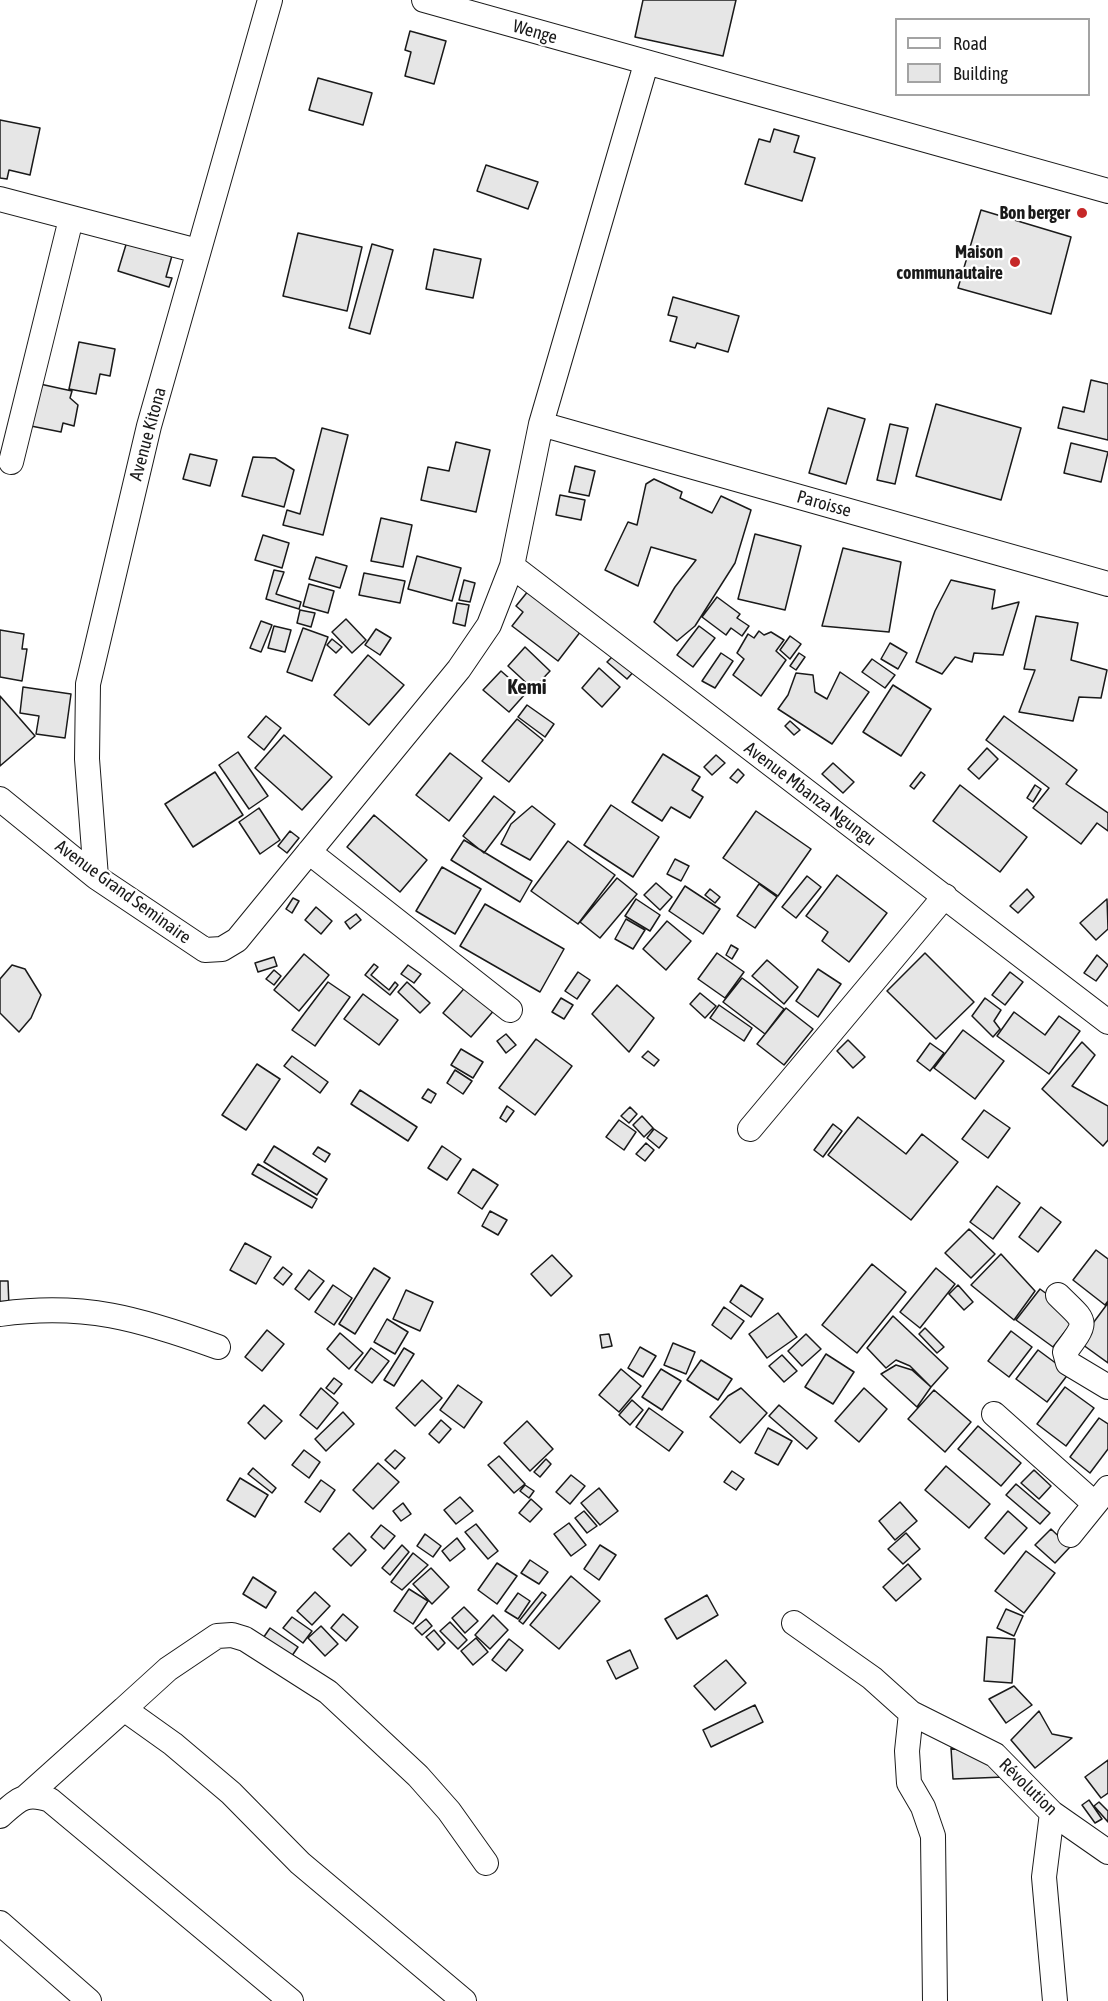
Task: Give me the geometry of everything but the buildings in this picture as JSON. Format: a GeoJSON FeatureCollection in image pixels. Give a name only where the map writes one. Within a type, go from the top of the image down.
{"type":"FeatureCollection","features":[{"type":"Feature","properties":{"kind":"street","name":"Avenue Kitona"},"geometry":{"type":"LineString","coordinates":[[96,877],[87,759],[88,684],[149,426],[270,0]]}},
{"type":"Feature","properties":{"kind":"street","name":"Wenge"},"geometry":{"type":"LineString","coordinates":[[424,0],[646,64],[1108,191]]}},
{"type":"Feature","properties":{"kind":"street"},"geometry":{"type":"LineString","coordinates":[[510,1010],[309,852],[459,669],[489,625],[512,566],[541,424],[646,64]]}},
{"type":"Feature","properties":{"kind":"street"},"geometry":{"type":"LineString","coordinates":[[0,199],[198,250]]}},
{"type":"Feature","properties":{"kind":"street"},"geometry":{"type":"LineString","coordinates":[[11,462],[71,219]]}},
{"type":"Feature","properties":{"kind":"street","name":"Paroisse"},"geometry":{"type":"LineString","coordinates":[[541,424],[1108,584]]}},
{"type":"Feature","properties":{"kind":"street","name":"Avenue Mbanza Ngungu"},"geometry":{"type":"LineString","coordinates":[[512,566],[1108,1022]]}},
{"type":"Feature","properties":{"kind":"street","name":"Avenue Grand Seminaire"},"geometry":{"type":"LineString","coordinates":[[0,799],[96,877],[205,950],[222,949],[237,940],[309,852]]}},
{"type":"Feature","properties":{"kind":"street"},"geometry":{"type":"LineString","coordinates":[[750,1129],[945,896]]}},
{"type":"Feature","properties":{"kind":"street"},"geometry":{"type":"LineString","coordinates":[[1058,1294],[1080,1317],[1083,1324],[1082,1330],[1065,1352],[1068,1363],[1108,1387]]}},
{"type":"Feature","properties":{"kind":"street"},"geometry":{"type":"LineString","coordinates":[[0,1314],[53,1310],[106,1313],[152,1323],[218,1347]]}},
{"type":"Feature","properties":{"kind":"street"},"geometry":{"type":"LineString","coordinates":[[994,1414],[1101,1496],[1070,1535]]}},
{"type":"Feature","properties":{"kind":"street","name":"Révolution"},"geometry":{"type":"LineString","coordinates":[[794,1623],[872,1678],[911,1713],[995,1755],[1052,1813],[1108,1852]]}},
{"type":"Feature","properties":{"kind":"street"},"geometry":{"type":"LineString","coordinates":[[0,1816],[27,1796],[168,1669],[217,1636],[232,1635],[245,1639],[328,1692],[393,1753],[449,1811],[486,1863]]}},
{"type":"Feature","properties":{"kind":"street"},"geometry":{"type":"LineString","coordinates":[[124,1709],[173,1744],[231,1792],[300,1863],[464,2001]]}},
{"type":"Feature","properties":{"kind":"street"},"geometry":{"type":"LineString","coordinates":[[911,1713],[907,1751],[909,1783],[923,1807],[933,1836],[935,2001]]}},
{"type":"Feature","properties":{"kind":"street"},"geometry":{"type":"LineString","coordinates":[[27,1796],[36,1795],[50,1800],[291,2001]]}},
{"type":"Feature","properties":{"kind":"street"},"geometry":{"type":"LineString","coordinates":[[1052,1813],[1044,1877],[1054,2001]]}},
{"type":"Feature","properties":{"kind":"street"},"geometry":{"type":"LineString","coordinates":[[0,1923],[89,2001]]}},
{"type":"Feature","properties":{"kind":"place","name":"Bon berger"},"geometry":{"type":"Point","coordinates":[1082,213]}},
{"type":"Feature","properties":{"kind":"place","name":"Maison communautaire"},"geometry":{"type":"Point","coordinates":[1015,262]}},
{"type":"Feature","properties":{"kind":"district","name":"Kemi"},"geometry":{"type":"Point","coordinates":[527,687]}}]}
